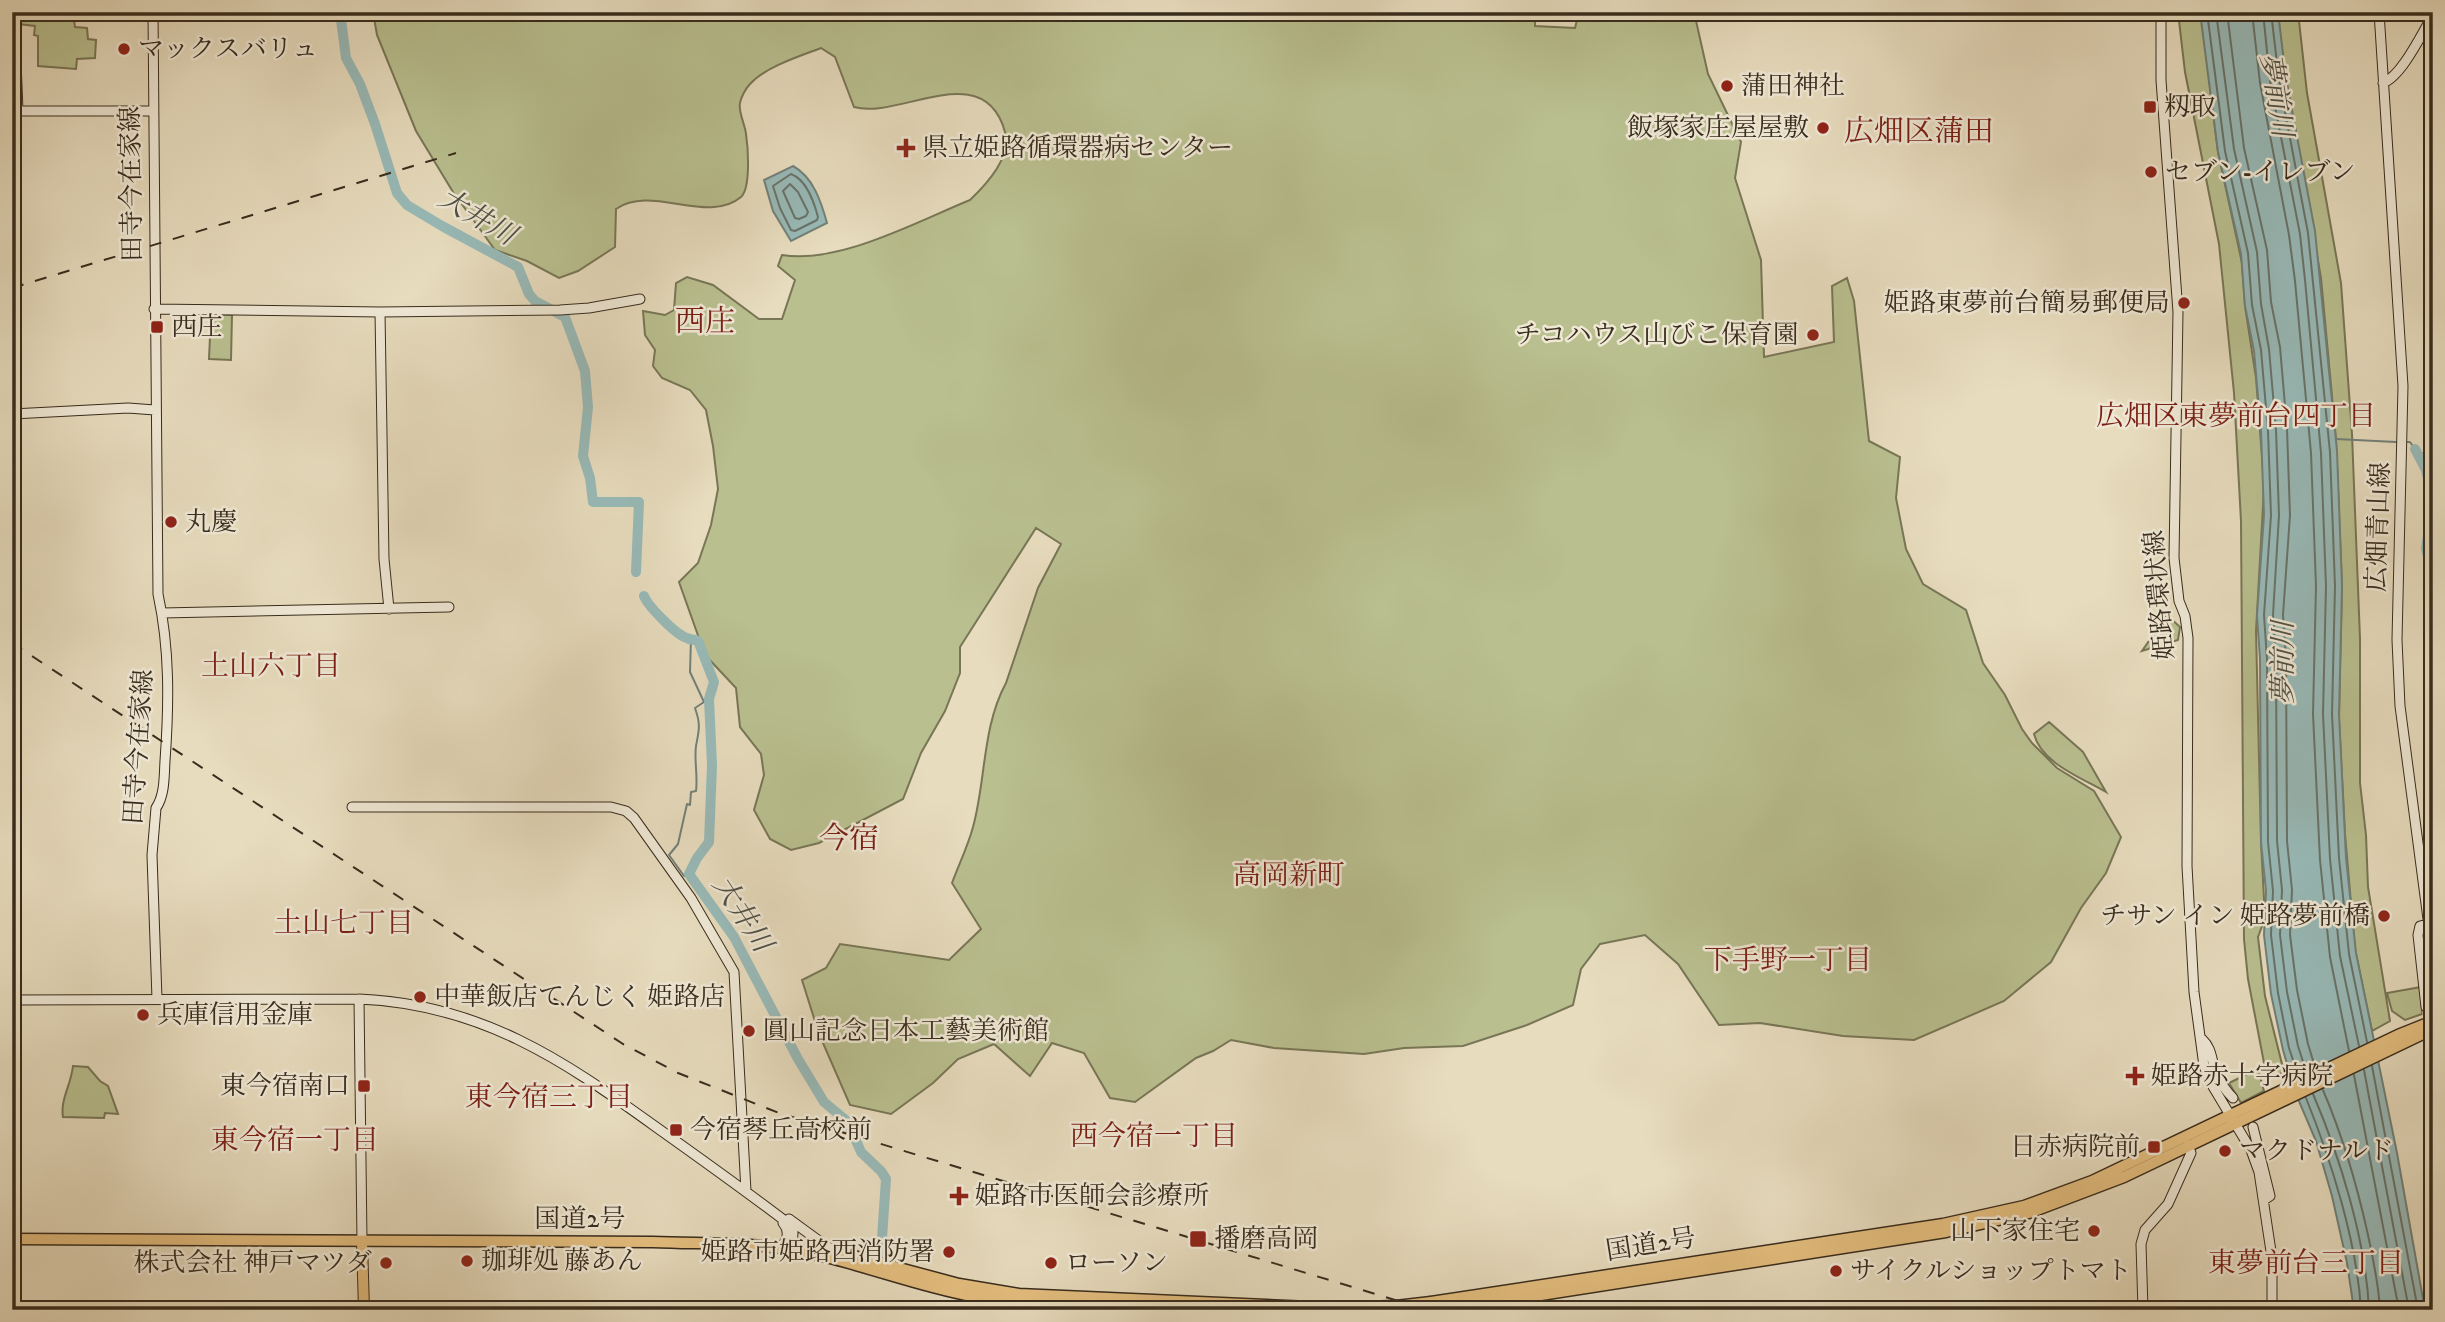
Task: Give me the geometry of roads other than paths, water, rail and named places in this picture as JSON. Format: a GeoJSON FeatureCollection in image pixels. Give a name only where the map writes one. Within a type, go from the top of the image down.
{"type":"FeatureCollection","features":[{"type":"Feature","properties":{"kind":"highway","name":"国道2号"},"geometry":{"type":"LineString","coordinates":[[839,1252],[1039,1304],[1333,1308],[1431,1302],[1853,1238],[1998,1213],[2092,1181],[2232,1120],[2433,1024]]}},
{"type":"Feature","properties":{"kind":"highway","name":"国道2号"},"geometry":{"type":"LineString","coordinates":[[1446,1310],[1981,1225],[2076,1197],[2189,1145],[2232,1120]]}},
{"type":"Feature","properties":{"kind":"highway","name":"国道2号"},"geometry":{"type":"LineString","coordinates":[[12,1239],[653,1242],[779,1248],[953,1292],[1039,1304],[1140,1310]]}},
{"type":"Feature","properties":{"kind":"main road"},"geometry":{"type":"LineString","coordinates":[[14,12],[15,111],[152,111]]}},
{"type":"Feature","properties":{"kind":"main road","name":"田寺今在家線"},"geometry":{"type":"LineString","coordinates":[[153,12],[158,594],[167,646],[169,704],[163,783],[160,802],[156,808],[152,855],[157,999]]}},
{"type":"Feature","properties":{"kind":"main road","name":"姫路環状線"},"geometry":{"type":"LineString","coordinates":[[2161,12],[2161,79],[2178,312],[2174,558],[2179,601],[2185,616],[2188,638],[2187,866],[2194,992],[2204,1066],[2209,1080],[2251,1150],[2259,1172],[2264,1200]]}},
{"type":"Feature","properties":{"kind":"main road","name":"広畑青山線"},"geometry":{"type":"LineString","coordinates":[[2379,12],[2403,386],[2398,640],[2400,706],[2433,957]]}},
{"type":"Feature","properties":{"kind":"main road"},"geometry":{"type":"LineString","coordinates":[[2383,83],[2391,80],[2433,15]]}},
{"type":"Feature","properties":{"kind":"main road"},"geometry":{"type":"LineString","coordinates":[[154,309],[380,312],[560,310],[640,299]]}},
{"type":"Feature","properties":{"kind":"main road"},"geometry":{"type":"LineString","coordinates":[[380,312],[384,559],[389,609]]}},
{"type":"Feature","properties":{"kind":"main road"},"geometry":{"type":"LineString","coordinates":[[12,414],[128,408],[155,410]]}},
{"type":"Feature","properties":{"kind":"main road"},"geometry":{"type":"LineString","coordinates":[[162,613],[449,607]]}},
{"type":"Feature","properties":{"kind":"main road"},"geometry":{"type":"LineString","coordinates":[[352,807],[611,807],[626,811],[634,818],[691,898],[734,972],[746,1191]]}},
{"type":"Feature","properties":{"kind":"main road"},"geometry":{"type":"LineString","coordinates":[[2426,1007],[2418,935],[2420,926],[2428,925]]}},
{"type":"Feature","properties":{"kind":"main road"},"geometry":{"type":"LineString","coordinates":[[359,999],[364,1310]]}},
{"type":"Feature","properties":{"kind":"main road"},"geometry":{"type":"LineString","coordinates":[[12,1000],[359,999],[382,1000],[462,1017],[515,1037],[587,1077],[746,1191],[785,1225],[785,1243],[779,1248]]}},
{"type":"Feature","properties":{"kind":"main road"},"geometry":{"type":"LineString","coordinates":[[2202,1039],[2210,1051],[2222,1086],[2233,1098]]}},
{"type":"Feature","properties":{"kind":"main road"},"geometry":{"type":"LineString","coordinates":[[2253,1127],[2270,1196],[2264,1200],[2272,1258],[2272,1310]]}},
{"type":"Feature","properties":{"kind":"main road"},"geometry":{"type":"LineString","coordinates":[[2143,1310],[2141,1244],[2145,1230],[2168,1204],[2191,1153],[2189,1145]]}},
{"type":"Feature","properties":{"kind":"main road"},"geometry":{"type":"LineString","coordinates":[[746,1191],[764,1200],[826,1246],[839,1252]]}},
{"type":"Feature","properties":{"kind":"main road"},"geometry":{"type":"LineString","coordinates":[[777,1217],[789,1224],[793,1230],[792,1250]]}},
{"type":"Feature","properties":{"kind":"water","name":"夢前川"},"geometry":{"type":"Polygon","coordinates":[[[2200,12],[2278,12],[2286,79],[2315,231],[2337,451],[2342,586],[2339,714],[2346,858],[2356,953],[2397,1153],[2425,1310],[2354,1310],[2332,1196],[2316,1141],[2295,1092],[2271,994],[2264,935],[2266,891],[2261,842],[2260,659],[2257,616],[2264,515],[2261,431],[2241,254],[2218,152],[2200,12]]]}},
{"type":"Feature","properties":{"kind":"water"},"geometry":{"type":"Polygon","coordinates":[[[793,166],[811,183],[827,223],[791,241],[773,211],[764,180],[793,166]]]}},
{"type":"Feature","properties":{"kind":"waterway","name":"大井川"},"geometry":{"type":"LineString","coordinates":[[340,12],[346,58],[360,84],[397,193],[407,205],[518,267],[529,294],[535,301],[565,317],[585,371],[588,407],[583,456],[590,478],[593,502],[639,502],[636,572]]}},
{"type":"Feature","properties":{"kind":"waterway"},"geometry":{"type":"LineString","coordinates":[[2336,439],[2396,442]]}},
{"type":"Feature","properties":{"kind":"waterway"},"geometry":{"type":"LineString","coordinates":[[2406,442],[2410,442],[2415,449],[2433,459]]}},
{"type":"Feature","properties":{"kind":"waterway"},"geometry":{"type":"LineString","coordinates":[[2415,449],[2426,470],[2431,491],[2432,511],[2426,548],[2433,575]]}},
{"type":"Feature","properties":{"kind":"waterway","name":"大井川"},"geometry":{"type":"LineString","coordinates":[[644,596],[656,613],[676,632],[698,641],[714,682],[709,699],[712,765],[709,842],[689,874],[734,937],[798,1059],[824,1102],[848,1122],[861,1152],[886,1179],[881,1253]]}},
{"type":"Feature","properties":{"kind":"waterway"},"geometry":{"type":"LineString","coordinates":[[684,876],[669,855],[678,844],[687,804],[690,805],[691,792],[696,791],[699,727],[695,708],[704,702],[690,672],[691,638]]}},
{"type":"Feature","properties":{"kind":"tunnel"},"geometry":{"type":"LineString","coordinates":[[2426,1007],[2432,1048]]}},
{"type":"Feature","properties":{"kind":"railway"},"geometry":{"type":"LineString","coordinates":[[12,288],[456,153]]}},
{"type":"Feature","properties":{"kind":"railway"},"geometry":{"type":"LineString","coordinates":[[12,643],[623,1044],[678,1073],[779,1113],[1428,1310]]}},
{"type":"Feature","properties":{"kind":"place","name":"マックスバリュ"},"geometry":{"type":"Point","coordinates":[124,49]}},
{"type":"Feature","properties":{"kind":"place","name":"蒲田神社"},"geometry":{"type":"Point","coordinates":[1727,86]}},
{"type":"Feature","properties":{"kind":"place","name":"籾取"},"geometry":{"type":"Point","coordinates":[2150,107]}},
{"type":"Feature","properties":{"kind":"place","name":"飯塚家庄屋屋敷"},"geometry":{"type":"Point","coordinates":[1823,128]}},
{"type":"Feature","properties":{"kind":"place","name":"県立姫路循環器病センター"},"geometry":{"type":"Point","coordinates":[906,148]}},
{"type":"Feature","properties":{"kind":"place","name":"セブン-イレブン"},"geometry":{"type":"Point","coordinates":[2151,172]}},
{"type":"Feature","properties":{"kind":"place","name":"姫路東夢前台簡易郵便局"},"geometry":{"type":"Point","coordinates":[2184,303]}},
{"type":"Feature","properties":{"kind":"place","name":"西庄"},"geometry":{"type":"Point","coordinates":[157,327]}},
{"type":"Feature","properties":{"kind":"place","name":"チコハウス山びこ保育園"},"geometry":{"type":"Point","coordinates":[1813,335]}},
{"type":"Feature","properties":{"kind":"place","name":"丸慶"},"geometry":{"type":"Point","coordinates":[171,522]}},
{"type":"Feature","properties":{"kind":"place","name":"チサン イン 姫路夢前橋"},"geometry":{"type":"Point","coordinates":[2384,916]}},
{"type":"Feature","properties":{"kind":"place","name":"中華飯店てんじく 姫路店"},"geometry":{"type":"Point","coordinates":[420,997]}},
{"type":"Feature","properties":{"kind":"place","name":"兵庫信用金庫"},"geometry":{"type":"Point","coordinates":[143,1015]}},
{"type":"Feature","properties":{"kind":"place","name":"圓山記念日本工藝美術館"},"geometry":{"type":"Point","coordinates":[749,1031]}},
{"type":"Feature","properties":{"kind":"place","name":"姫路赤十字病院"},"geometry":{"type":"Point","coordinates":[2135,1076]}},
{"type":"Feature","properties":{"kind":"place","name":"東今宿南口"},"geometry":{"type":"Point","coordinates":[364,1086]}},
{"type":"Feature","properties":{"kind":"place","name":"今宿琴丘高校前"},"geometry":{"type":"Point","coordinates":[676,1130]}},
{"type":"Feature","properties":{"kind":"place","name":"日赤病院前"},"geometry":{"type":"Point","coordinates":[2154,1147]}},
{"type":"Feature","properties":{"kind":"place","name":"マクドナルド"},"geometry":{"type":"Point","coordinates":[2225,1151]}},
{"type":"Feature","properties":{"kind":"place","name":"姫路市医師会診療所"},"geometry":{"type":"Point","coordinates":[959,1196]}},
{"type":"Feature","properties":{"kind":"place","name":"山下家住宅"},"geometry":{"type":"Point","coordinates":[2094,1231]}},
{"type":"Feature","properties":{"kind":"place","name":"播磨高岡"},"geometry":{"type":"Point","coordinates":[1198,1239]}},
{"type":"Feature","properties":{"kind":"place","name":"姫路市姫路西消防署"},"geometry":{"type":"Point","coordinates":[949,1252]}},
{"type":"Feature","properties":{"kind":"place","name":"珈琲処 藤あん"},"geometry":{"type":"Point","coordinates":[467,1261]}},
{"type":"Feature","properties":{"kind":"place","name":"株式会社 神戸マツダ"},"geometry":{"type":"Point","coordinates":[386,1263]}},
{"type":"Feature","properties":{"kind":"place","name":"ローソン"},"geometry":{"type":"Point","coordinates":[1051,1263]}},
{"type":"Feature","properties":{"kind":"place","name":"サイクルショップトマト"},"geometry":{"type":"Point","coordinates":[1836,1271]}},
{"type":"Feature","properties":{"kind":"district","name":"広畑区蒲田"},"geometry":{"type":"Point","coordinates":[1919,132]}},
{"type":"Feature","properties":{"kind":"district","name":"西庄"},"geometry":{"type":"Point","coordinates":[705,322]}},
{"type":"Feature","properties":{"kind":"district","name":"広畑区東夢前台四丁目"},"geometry":{"type":"Point","coordinates":[2236,416]}},
{"type":"Feature","properties":{"kind":"district","name":"土山六丁目"},"geometry":{"type":"Point","coordinates":[271,666]}},
{"type":"Feature","properties":{"kind":"district","name":"今宿"},"geometry":{"type":"Point","coordinates":[849,839]}},
{"type":"Feature","properties":{"kind":"district","name":"高岡新町"},"geometry":{"type":"Point","coordinates":[1289,875]}},
{"type":"Feature","properties":{"kind":"district","name":"土山七丁目"},"geometry":{"type":"Point","coordinates":[344,923]}},
{"type":"Feature","properties":{"kind":"district","name":"下手野一丁目"},"geometry":{"type":"Point","coordinates":[1788,960]}},
{"type":"Feature","properties":{"kind":"district","name":"東今宿三丁目"},"geometry":{"type":"Point","coordinates":[549,1097]}},
{"type":"Feature","properties":{"kind":"district","name":"西今宿一丁目"},"geometry":{"type":"Point","coordinates":[1154,1136]}},
{"type":"Feature","properties":{"kind":"district","name":"東今宿一丁目"},"geometry":{"type":"Point","coordinates":[295,1140]}},
{"type":"Feature","properties":{"kind":"district","name":"東夢前台三丁目"},"geometry":{"type":"Point","coordinates":[2306,1263]}}]}
